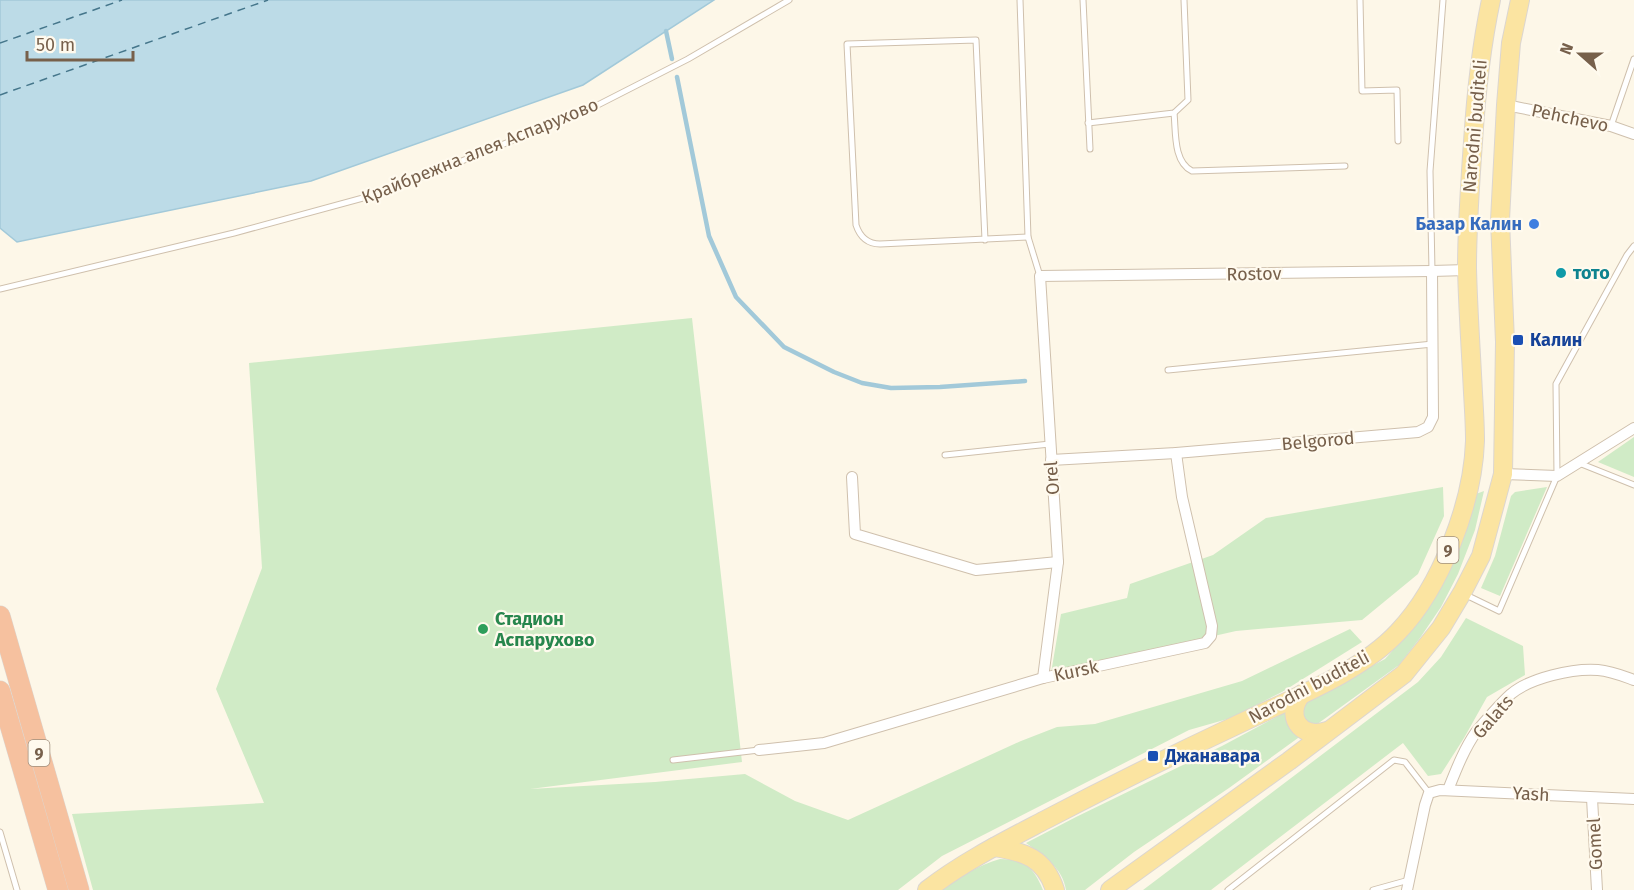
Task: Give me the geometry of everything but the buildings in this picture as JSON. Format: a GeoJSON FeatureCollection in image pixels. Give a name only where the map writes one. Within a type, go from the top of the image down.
{"type":"FeatureCollection","features":[{"type":"Feature","properties":{"kind":"highway","name":"9"},"geometry":{"type":"LineString","coordinates":[[0,616],[79,890]]}},
{"type":"Feature","properties":{"kind":"highway","name":"9"},"geometry":{"type":"LineString","coordinates":[[0,691],[58,890]]}},
{"type":"Feature","properties":{"kind":"main road","name":"Narodni buditeli"},"geometry":{"type":"LineString","coordinates":[[927,890],[994,847],[1162,760],[1302,694],[1357,665],[1398,633],[1415,612],[1430,587],[1458,525],[1472,477],[1475,440],[1467,270],[1468,216],[1483,37],[1491,0]]}},
{"type":"Feature","properties":{"kind":"main road","name":"Narodni buditeli"},"geometry":{"type":"LineString","coordinates":[[1110,890],[1404,674],[1441,628],[1480,556],[1503,474],[1505,342],[1500,220],[1511,44],[1520,0]]}},
{"type":"Feature","properties":{"kind":"main road"},"geometry":{"type":"LineString","coordinates":[[1302,694],[1295,704],[1294,711],[1298,725],[1312,734],[1327,732]]}},
{"type":"Feature","properties":{"kind":"main road"},"geometry":{"type":"LineString","coordinates":[[994,847],[1018,851],[1030,856],[1049,874],[1056,890]]}},
{"type":"Feature","properties":{"kind":"street","name":"Pehchevo"},"geometry":{"type":"LineString","coordinates":[[1506,105],[1611,126],[1634,134]]}},
{"type":"Feature","properties":{"kind":"street","name":"Rostov"},"geometry":{"type":"LineString","coordinates":[[1040,276],[1467,270]]}},
{"type":"Feature","properties":{"kind":"street","name":"Belgorod"},"geometry":{"type":"LineString","coordinates":[[1051,460],[1176,453],[1418,432],[1428,427],[1433,417],[1432,272]]}},
{"type":"Feature","properties":{"kind":"street","name":"Orel"},"geometry":{"type":"LineString","coordinates":[[1040,276],[1058,562],[1043,678]]}},
{"type":"Feature","properties":{"kind":"street"},"geometry":{"type":"LineString","coordinates":[[1503,474],[1557,476],[1634,428]]}},
{"type":"Feature","properties":{"kind":"street","name":"Kursk"},"geometry":{"type":"LineString","coordinates":[[759,750],[824,743],[1043,678],[1201,645],[1209,640],[1212,626],[1182,497],[1176,453]]}},
{"type":"Feature","properties":{"kind":"street"},"geometry":{"type":"LineString","coordinates":[[852,477],[855,534],[976,570],[1058,562]]}},
{"type":"Feature","properties":{"kind":"street","name":"Galats"},"geometry":{"type":"LineString","coordinates":[[1448,790],[1462,756],[1477,732],[1511,693],[1532,682],[1557,674],[1581,671],[1599,670],[1634,680]]}},
{"type":"Feature","properties":{"kind":"street","name":"Yash"},"geometry":{"type":"LineString","coordinates":[[1430,793],[1448,790],[1634,799]]}},
{"type":"Feature","properties":{"kind":"street"},"geometry":{"type":"LineString","coordinates":[[1408,885],[1425,805],[1430,793]]}},
{"type":"Feature","properties":{"kind":"street","name":"Gomel"},"geometry":{"type":"LineString","coordinates":[[1592,798],[1597,890]]}},
{"type":"Feature","properties":{"kind":"lane","name":"Крайбрежна алея Аспарухово"},"geometry":{"type":"LineString","coordinates":[[0,289],[234,233],[385,192],[588,110],[688,59],[789,0]]}},
{"type":"Feature","properties":{"kind":"lane"},"geometry":{"type":"LineString","coordinates":[[1020,0],[1028,237],[1040,276]]}},
{"type":"Feature","properties":{"kind":"lane"},"geometry":{"type":"LineString","coordinates":[[1083,0],[1090,149]]}},
{"type":"Feature","properties":{"kind":"lane"},"geometry":{"type":"LineString","coordinates":[[1088,123],[1174,113],[1188,100],[1184,0]]}},
{"type":"Feature","properties":{"kind":"lane"},"geometry":{"type":"LineString","coordinates":[[1360,0],[1362,91],[1397,90],[1398,141]]}},
{"type":"Feature","properties":{"kind":"lane"},"geometry":{"type":"LineString","coordinates":[[1432,272],[1430,171],[1443,0]]}},
{"type":"Feature","properties":{"kind":"lane"},"geometry":{"type":"LineString","coordinates":[[985,240],[976,40],[847,44],[856,225],[862,237],[873,244],[880,244],[985,240],[1028,237]]}},
{"type":"Feature","properties":{"kind":"lane"},"geometry":{"type":"LineString","coordinates":[[1611,126],[1634,59]]}},
{"type":"Feature","properties":{"kind":"lane"},"geometry":{"type":"LineString","coordinates":[[1174,113],[1179,159],[1192,171],[1345,166]]}},
{"type":"Feature","properties":{"kind":"lane"},"geometry":{"type":"LineString","coordinates":[[1462,593],[1499,611],[1557,476],[1556,384],[1634,246]]}},
{"type":"Feature","properties":{"kind":"lane"},"geometry":{"type":"LineString","coordinates":[[1168,370],[1433,344]]}},
{"type":"Feature","properties":{"kind":"lane"},"geometry":{"type":"LineString","coordinates":[[945,456],[1050,444]]}},
{"type":"Feature","properties":{"kind":"lane"},"geometry":{"type":"LineString","coordinates":[[1578,463],[1634,485]]}},
{"type":"Feature","properties":{"kind":"lane"},"geometry":{"type":"LineString","coordinates":[[674,760],[759,750]]}},
{"type":"Feature","properties":{"kind":"lane"},"geometry":{"type":"LineString","coordinates":[[1228,890],[1394,760],[1405,762],[1430,793]]}},
{"type":"Feature","properties":{"kind":"lane"},"geometry":{"type":"LineString","coordinates":[[0,832],[17,890]]}},
{"type":"Feature","properties":{"kind":"lane"},"geometry":{"type":"LineString","coordinates":[[1373,890],[1408,885]]}},
{"type":"Feature","properties":{"kind":"green space","name":"Стадион Аспарухово"},"geometry":{"type":"Polygon","coordinates":[[[692,318],[742,762],[530,789],[745,774],[795,801],[848,820],[1021,741],[1057,727],[1095,724],[1242,681],[1350,629],[1362,642],[1282,692],[1231,718],[1189,730],[942,856],[898,890],[93,890],[72,814],[264,803],[216,689],[262,568],[249,363],[692,318]]]}},
{"type":"Feature","properties":{"kind":"green space"},"geometry":{"type":"Polygon","coordinates":[[[1634,437],[1634,477],[1598,462],[1634,437]]]}},
{"type":"Feature","properties":{"kind":"green space"},"geometry":{"type":"Polygon","coordinates":[[[1443,487],[1444,516],[1418,574],[1362,620],[1236,631],[1051,673],[1061,614],[1127,598],[1130,584],[1213,555],[1266,518],[1443,487]]]}},
{"type":"Feature","properties":{"kind":"green space"},"geometry":{"type":"Polygon","coordinates":[[[1547,487],[1500,596],[1481,588],[1495,556],[1511,496],[1515,492],[1547,487]]]}},
{"type":"Feature","properties":{"kind":"green space"},"geometry":{"type":"Polygon","coordinates":[[[1484,491],[1475,530],[1458,574],[1441,607],[1399,665],[1229,788],[1134,852],[1085,890],[1066,890],[1057,869],[1026,843],[1222,746],[1385,659],[1407,635],[1431,602],[1476,494],[1484,491]]]}},
{"type":"Feature","properties":{"kind":"green space"},"geometry":{"type":"Polygon","coordinates":[[[1466,618],[1523,646],[1525,675],[1487,697],[1441,774],[1428,776],[1403,743],[1211,890],[1143,890],[1418,682],[1441,657],[1466,618]]]}},
{"type":"Feature","properties":{"kind":"green space"},"geometry":{"type":"Polygon","coordinates":[[[1000,859],[1009,859],[1027,866],[1036,876],[1043,890],[941,890],[969,872],[1000,859]]]}},
{"type":"Feature","properties":{"kind":"water"},"geometry":{"type":"Polygon","coordinates":[[[0,0],[714,0],[583,85],[311,181],[17,242],[0,228],[0,0]]]}},
{"type":"Feature","properties":{"kind":"waterway"},"geometry":{"type":"LineString","coordinates":[[666,31],[672,59]]}},
{"type":"Feature","properties":{"kind":"waterway"},"geometry":{"type":"LineString","coordinates":[[677,77],[709,236],[736,297],[784,347],[862,383],[891,388],[1025,381]]}},
{"type":"Feature","properties":{"kind":"ferry route"},"geometry":{"type":"LineString","coordinates":[[0,43],[122,0]]}},
{"type":"Feature","properties":{"kind":"ferry route"},"geometry":{"type":"LineString","coordinates":[[0,95],[268,0]]}},
{"type":"Feature","properties":{"kind":"place","name":"Базар Калин"},"geometry":{"type":"Point","coordinates":[1534,224]}},
{"type":"Feature","properties":{"kind":"place","name":"тото"},"geometry":{"type":"Point","coordinates":[1561,273]}},
{"type":"Feature","properties":{"kind":"place","name":"Калин"},"geometry":{"type":"Point","coordinates":[1518,340]}},
{"type":"Feature","properties":{"kind":"place","name":"Стадион Аспарухово"},"geometry":{"type":"Point","coordinates":[483,629]}},
{"type":"Feature","properties":{"kind":"place","name":"Джанавара"},"geometry":{"type":"Point","coordinates":[1153,756]}}]}
